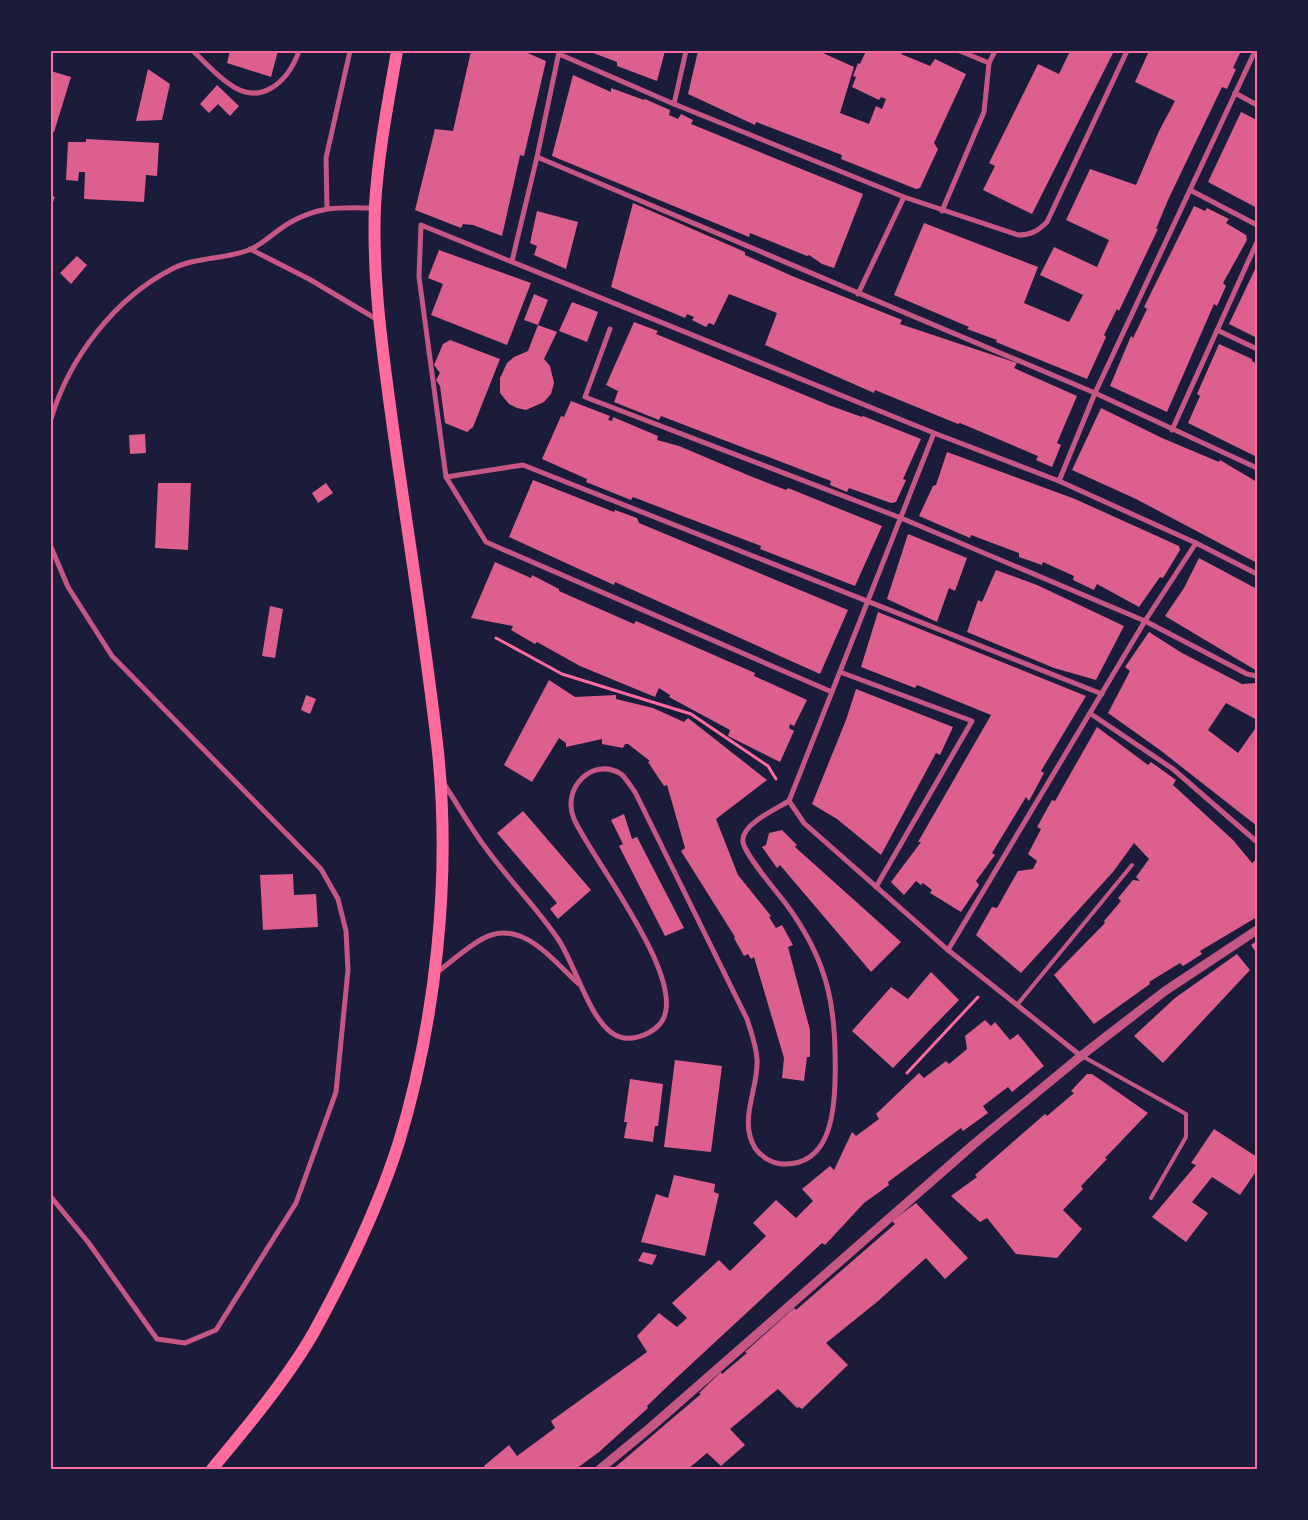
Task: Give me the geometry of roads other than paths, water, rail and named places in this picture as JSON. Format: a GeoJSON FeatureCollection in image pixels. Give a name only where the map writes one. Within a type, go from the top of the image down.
{"type":"FeatureCollection","features":[{"type":"Feature","properties":{"kind":"main road"},"geometry":{"type":"LineString","coordinates":[[212,1469],[250,1424],[312,1335],[362,1239],[398,1144],[417,1074],[434,975],[444,862],[437,745],[378,320],[375,208],[381,144],[397,51]]}},
{"type":"Feature","properties":{"kind":"street"},"geometry":{"type":"LineString","coordinates":[[193,51],[229,84],[241,90],[254,93],[267,90],[279,84],[289,74],[299,51]]}},
{"type":"Feature","properties":{"kind":"street"},"geometry":{"type":"LineString","coordinates":[[327,208],[326,158],[350,51]]}},
{"type":"Feature","properties":{"kind":"street"},"geometry":{"type":"LineString","coordinates":[[674,104],[686,51]]}},
{"type":"Feature","properties":{"kind":"street"},"geometry":{"type":"LineString","coordinates":[[960,51],[989,63]]}},
{"type":"Feature","properties":{"kind":"street"},"geometry":{"type":"LineString","coordinates":[[942,211],[984,112],[989,63],[995,51]]}},
{"type":"Feature","properties":{"kind":"street"},"geometry":{"type":"LineString","coordinates":[[512,261],[537,157],[557,52],[674,104],[904,197],[1008,232],[1028,235],[1038,230],[1047,222],[1127,51]]}},
{"type":"Feature","properties":{"kind":"street"},"geometry":{"type":"LineString","coordinates":[[1058,481],[1095,393],[1255,51]]}},
{"type":"Feature","properties":{"kind":"street"},"geometry":{"type":"LineString","coordinates":[[1235,94],[1257,105]]}},
{"type":"Feature","properties":{"kind":"street"},"geometry":{"type":"LineString","coordinates":[[537,157],[1095,393],[1257,468]]}},
{"type":"Feature","properties":{"kind":"street"},"geometry":{"type":"LineString","coordinates":[[1190,190],[1257,225]]}},
{"type":"Feature","properties":{"kind":"street"},"geometry":{"type":"LineString","coordinates":[[858,294],[904,197]]}},
{"type":"Feature","properties":{"kind":"street"},"geometry":{"type":"LineString","coordinates":[[51,419],[72,372],[94,335],[128,299],[173,268],[250,249],[291,222],[327,208],[375,208]]}},
{"type":"Feature","properties":{"kind":"street"},"geometry":{"type":"LineString","coordinates":[[832,692],[486,542],[446,477],[419,277],[420,225],[934,433],[1058,481],[1196,543],[1257,574]]}},
{"type":"Feature","properties":{"kind":"street"},"geometry":{"type":"LineString","coordinates":[[1172,430],[1257,242]]}},
{"type":"Feature","properties":{"kind":"street"},"geometry":{"type":"LineString","coordinates":[[250,249],[309,279],[378,320]]}},
{"type":"Feature","properties":{"kind":"street"},"geometry":{"type":"LineString","coordinates":[[610,329],[585,397],[901,518],[1145,621],[1246,674],[1257,676]]}},
{"type":"Feature","properties":{"kind":"street"},"geometry":{"type":"LineString","coordinates":[[1218,330],[1257,349]]}},
{"type":"Feature","properties":{"kind":"street"},"geometry":{"type":"LineString","coordinates":[[439,777],[485,847],[559,940],[598,1016],[613,1034],[629,1038],[648,1034],[661,1022],[667,1005],[663,980],[639,924],[582,835],[573,816],[570,800],[576,783],[585,774],[602,769],[621,774],[635,792],[747,1019],[754,1041],[757,1061],[749,1112],[749,1130],[755,1148],[764,1158],[779,1164],[797,1164],[814,1155],[824,1140],[834,1105],[836,1040],[828,985],[816,952],[793,914],[749,854],[743,842],[744,832],[750,825],[789,801],[934,433]]}},
{"type":"Feature","properties":{"kind":"street"},"geometry":{"type":"LineString","coordinates":[[446,477],[523,465],[1102,694]]}},
{"type":"Feature","properties":{"kind":"street"},"geometry":{"type":"LineString","coordinates":[[948,950],[1145,621],[1196,543]]}},
{"type":"Feature","properties":{"kind":"street"},"geometry":{"type":"LineString","coordinates":[[51,547],[68,587],[112,656],[321,868],[338,899],[346,931],[348,970],[336,1092],[296,1203],[216,1330],[185,1343],[157,1339],[88,1242],[51,1197]]}},
{"type":"Feature","properties":{"kind":"street"},"geometry":{"type":"LineString","coordinates":[[840,672],[972,721],[876,887]]}},
{"type":"Feature","properties":{"kind":"street"},"geometry":{"type":"LineString","coordinates":[[1091,714],[1173,770],[1257,842]]}},
{"type":"Feature","properties":{"kind":"street"},"geometry":{"type":"LineString","coordinates":[[789,801],[804,823],[948,950],[1081,1056]]}},
{"type":"Feature","properties":{"kind":"street"},"geometry":{"type":"LineString","coordinates":[[600,1469],[974,1144],[1081,1056],[1165,991],[1257,930]]}},
{"type":"Feature","properties":{"kind":"street"},"geometry":{"type":"LineString","coordinates":[[434,975],[482,939],[499,933],[515,933],[527,937],[583,987]]}},
{"type":"Feature","properties":{"kind":"lane"},"geometry":{"type":"LineString","coordinates":[[1017,1005],[1132,865]]}},
{"type":"Feature","properties":{"kind":"lane"},"geometry":{"type":"LineString","coordinates":[[1081,1056],[1186,1114],[1186,1137],[1151,1198]]}}]}
